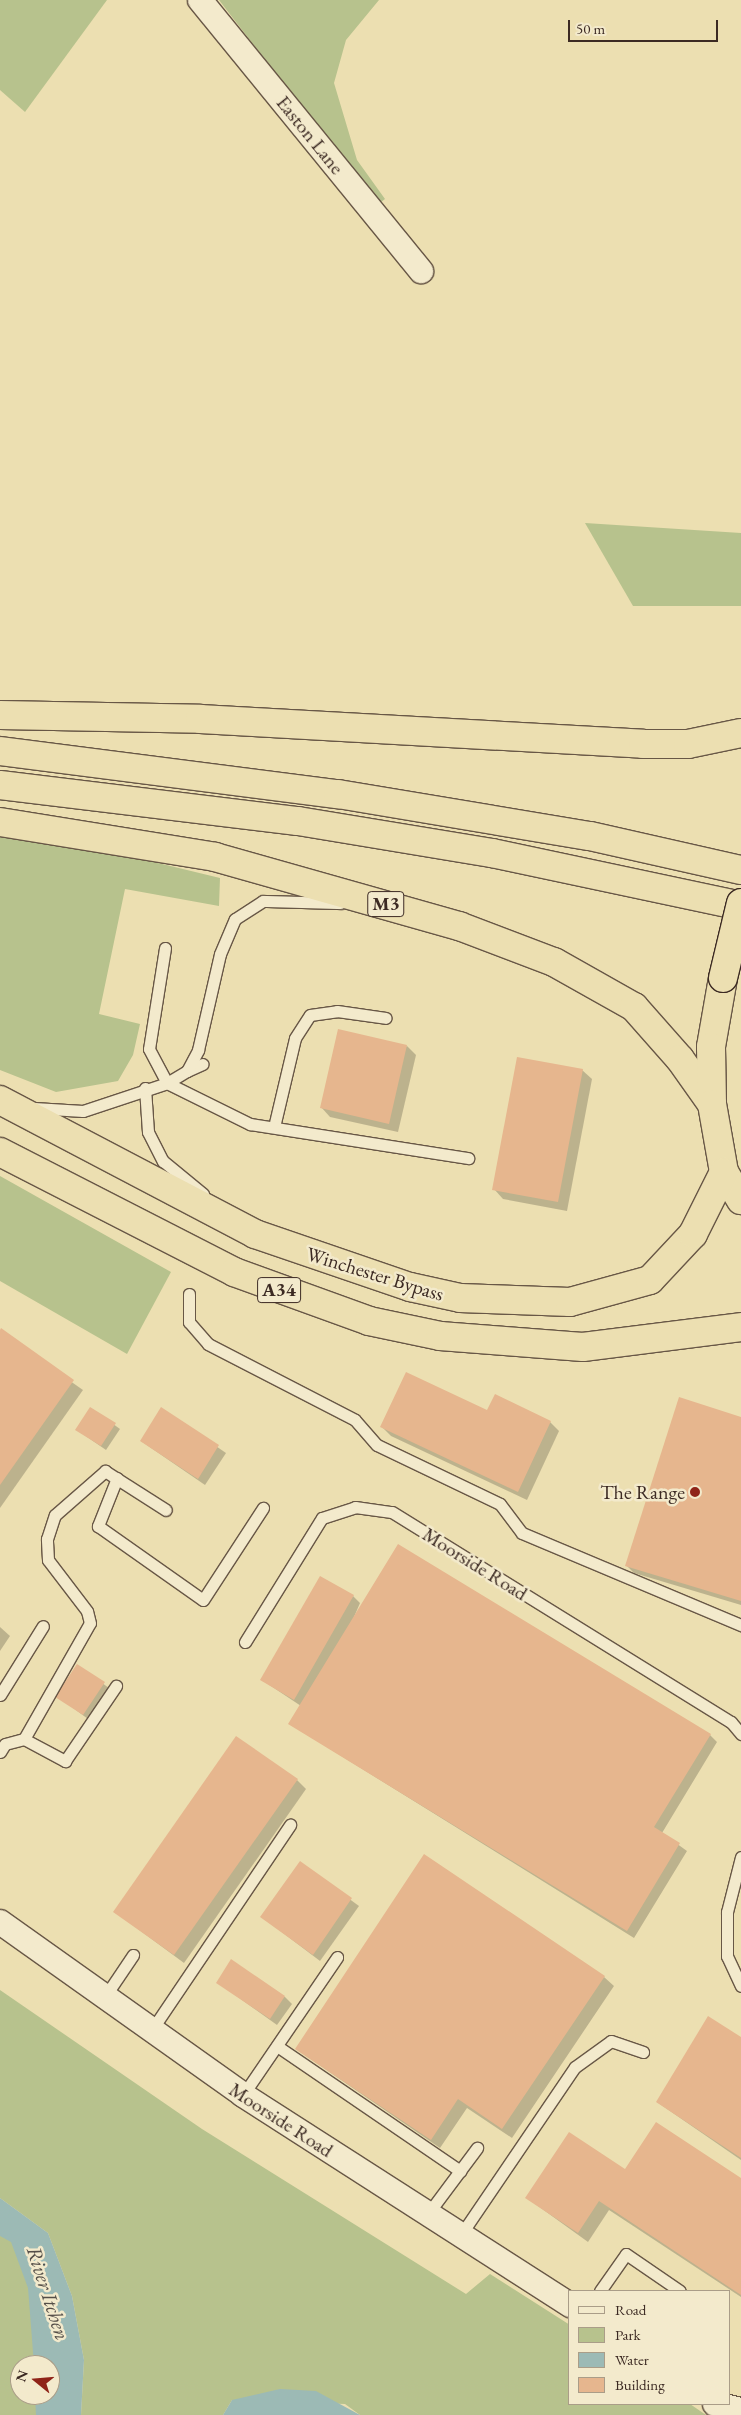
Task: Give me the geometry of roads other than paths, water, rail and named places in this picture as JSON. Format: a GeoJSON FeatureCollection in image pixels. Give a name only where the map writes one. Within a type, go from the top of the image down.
{"type":"FeatureCollection","features":[{"type":"Feature","properties":{"kind":"highway"},"geometry":{"type":"LineString","coordinates":[[0,715],[239,721],[643,744],[688,744],[741,733]]}},
{"type":"Feature","properties":{"kind":"highway"},"geometry":{"type":"LineString","coordinates":[[0,751],[338,794],[590,836],[741,870]]}},
{"type":"Feature","properties":{"kind":"highway"},"geometry":{"type":"LineString","coordinates":[[0,785],[298,820],[492,852],[741,905],[723,978],[711,1047],[712,1104],[724,1172],[741,1200]]}},
{"type":"Feature","properties":{"kind":"highway","name":"M3"},"geometry":{"type":"LineString","coordinates":[[0,822],[215,857],[387,904],[554,962],[634,1007],[712,1104]]}},
{"type":"Feature","properties":{"kind":"highway","name":"Winchester Bypass"},"geometry":{"type":"LineString","coordinates":[[4,1102],[255,1234],[313,1257],[443,1295],[526,1304],[570,1302],[650,1280],[693,1234],[724,1172]]}},
{"type":"Feature","properties":{"kind":"highway","name":"Winchester Bypass"},"geometry":{"type":"LineString","coordinates":[[0,1152],[234,1272],[369,1322],[440,1336],[583,1347],[741,1327]]}},
{"type":"Feature","properties":{"kind":"street","name":"Easton Lane"},"geometry":{"type":"LineString","coordinates":[[200,0],[421,271]]}},
{"type":"Feature","properties":{"kind":"street","name":"Moorside Road"},"geometry":{"type":"LineString","coordinates":[[0,1922],[151,2032],[243,2095],[427,2215],[568,2304]]}},
{"type":"Feature","properties":{"kind":"street"},"geometry":{"type":"LineString","coordinates":[[719,2405],[741,2410]]}},
{"type":"Feature","properties":{"kind":"lane"},"geometry":{"type":"LineString","coordinates":[[187,1071],[198,1050],[220,954],[235,919],[263,901],[387,904]]}},
{"type":"Feature","properties":{"kind":"lane"},"geometry":{"type":"LineString","coordinates":[[165,948],[149,1049],[167,1083],[250,1124],[468,1158]]}},
{"type":"Feature","properties":{"kind":"lane"},"geometry":{"type":"LineString","coordinates":[[274,1127],[295,1038],[310,1015],[337,1011],[386,1018]]}},
{"type":"Feature","properties":{"kind":"lane"},"geometry":{"type":"LineString","coordinates":[[4,1102],[83,1111],[145,1088],[167,1083],[203,1064]]}},
{"type":"Feature","properties":{"kind":"lane"},"geometry":{"type":"LineString","coordinates":[[145,1088],[148,1132],[163,1161],[255,1234]]}},
{"type":"Feature","properties":{"kind":"lane"},"geometry":{"type":"LineString","coordinates":[[189,1294],[189,1322],[208,1344],[355,1420],[376,1445],[500,1504],[522,1533],[741,1625]]}},
{"type":"Feature","properties":{"kind":"lane"},"geometry":{"type":"LineString","coordinates":[[24,1739],[90,1623],[87,1611],[48,1560],[47,1539],[55,1515],[105,1471],[166,1510]]}},
{"type":"Feature","properties":{"kind":"lane"},"geometry":{"type":"LineString","coordinates":[[117,1478],[98,1526],[203,1600],[263,1508]]}},
{"type":"Feature","properties":{"kind":"lane","name":"Moorside Road"},"geometry":{"type":"LineString","coordinates":[[245,1642],[322,1518],[355,1507],[392,1512],[731,1722],[741,1734]]}},
{"type":"Feature","properties":{"kind":"lane"},"geometry":{"type":"LineString","coordinates":[[0,1696],[44,1626]]}},
{"type":"Feature","properties":{"kind":"lane"},"geometry":{"type":"LineString","coordinates":[[0,1752],[5,1744],[24,1739],[65,1761],[116,1686]]}},
{"type":"Feature","properties":{"kind":"lane"},"geometry":{"type":"LineString","coordinates":[[151,2032],[290,1825]]}},
{"type":"Feature","properties":{"kind":"lane"},"geometry":{"type":"LineString","coordinates":[[741,1857],[727,1912],[727,1956],[741,1986]]}},
{"type":"Feature","properties":{"kind":"lane"},"geometry":{"type":"LineString","coordinates":[[104,1998],[134,1955]]}},
{"type":"Feature","properties":{"kind":"lane"},"geometry":{"type":"LineString","coordinates":[[243,2095],[337,1957]]}},
{"type":"Feature","properties":{"kind":"lane"},"geometry":{"type":"LineString","coordinates":[[460,2236],[575,2067],[592,2050],[611,2041],[643,2052]]}},
{"type":"Feature","properties":{"kind":"lane"},"geometry":{"type":"LineString","coordinates":[[277,2046],[460,2171]]}},
{"type":"Feature","properties":{"kind":"lane"},"geometry":{"type":"LineString","coordinates":[[427,2215],[477,2148]]}},
{"type":"Feature","properties":{"kind":"lane"},"geometry":{"type":"LineString","coordinates":[[601,2290],[626,2254],[679,2290]]}},
{"type":"Feature","properties":{"kind":"lane"},"geometry":{"type":"LineString","coordinates":[[740,2415],[741,2410]]}},
{"type":"Feature","properties":{"kind":"water","name":"River Itchen"},"geometry":{"type":"Polygon","coordinates":[[[0,2198],[48,2233],[72,2296],[84,2360],[81,2415],[36,2415],[36,2405],[60,2405],[60,2355],[33,2355],[28,2288],[11,2242],[0,2236],[0,2198]]]}},
{"type":"Feature","properties":{"kind":"water"},"geometry":{"type":"Polygon","coordinates":[[[280,2389],[316,2391],[360,2415],[223,2415],[232,2400],[280,2389]]]}},
{"type":"Feature","properties":{"kind":"place","name":"The Range"},"geometry":{"type":"Point","coordinates":[695,1492]}}]}
